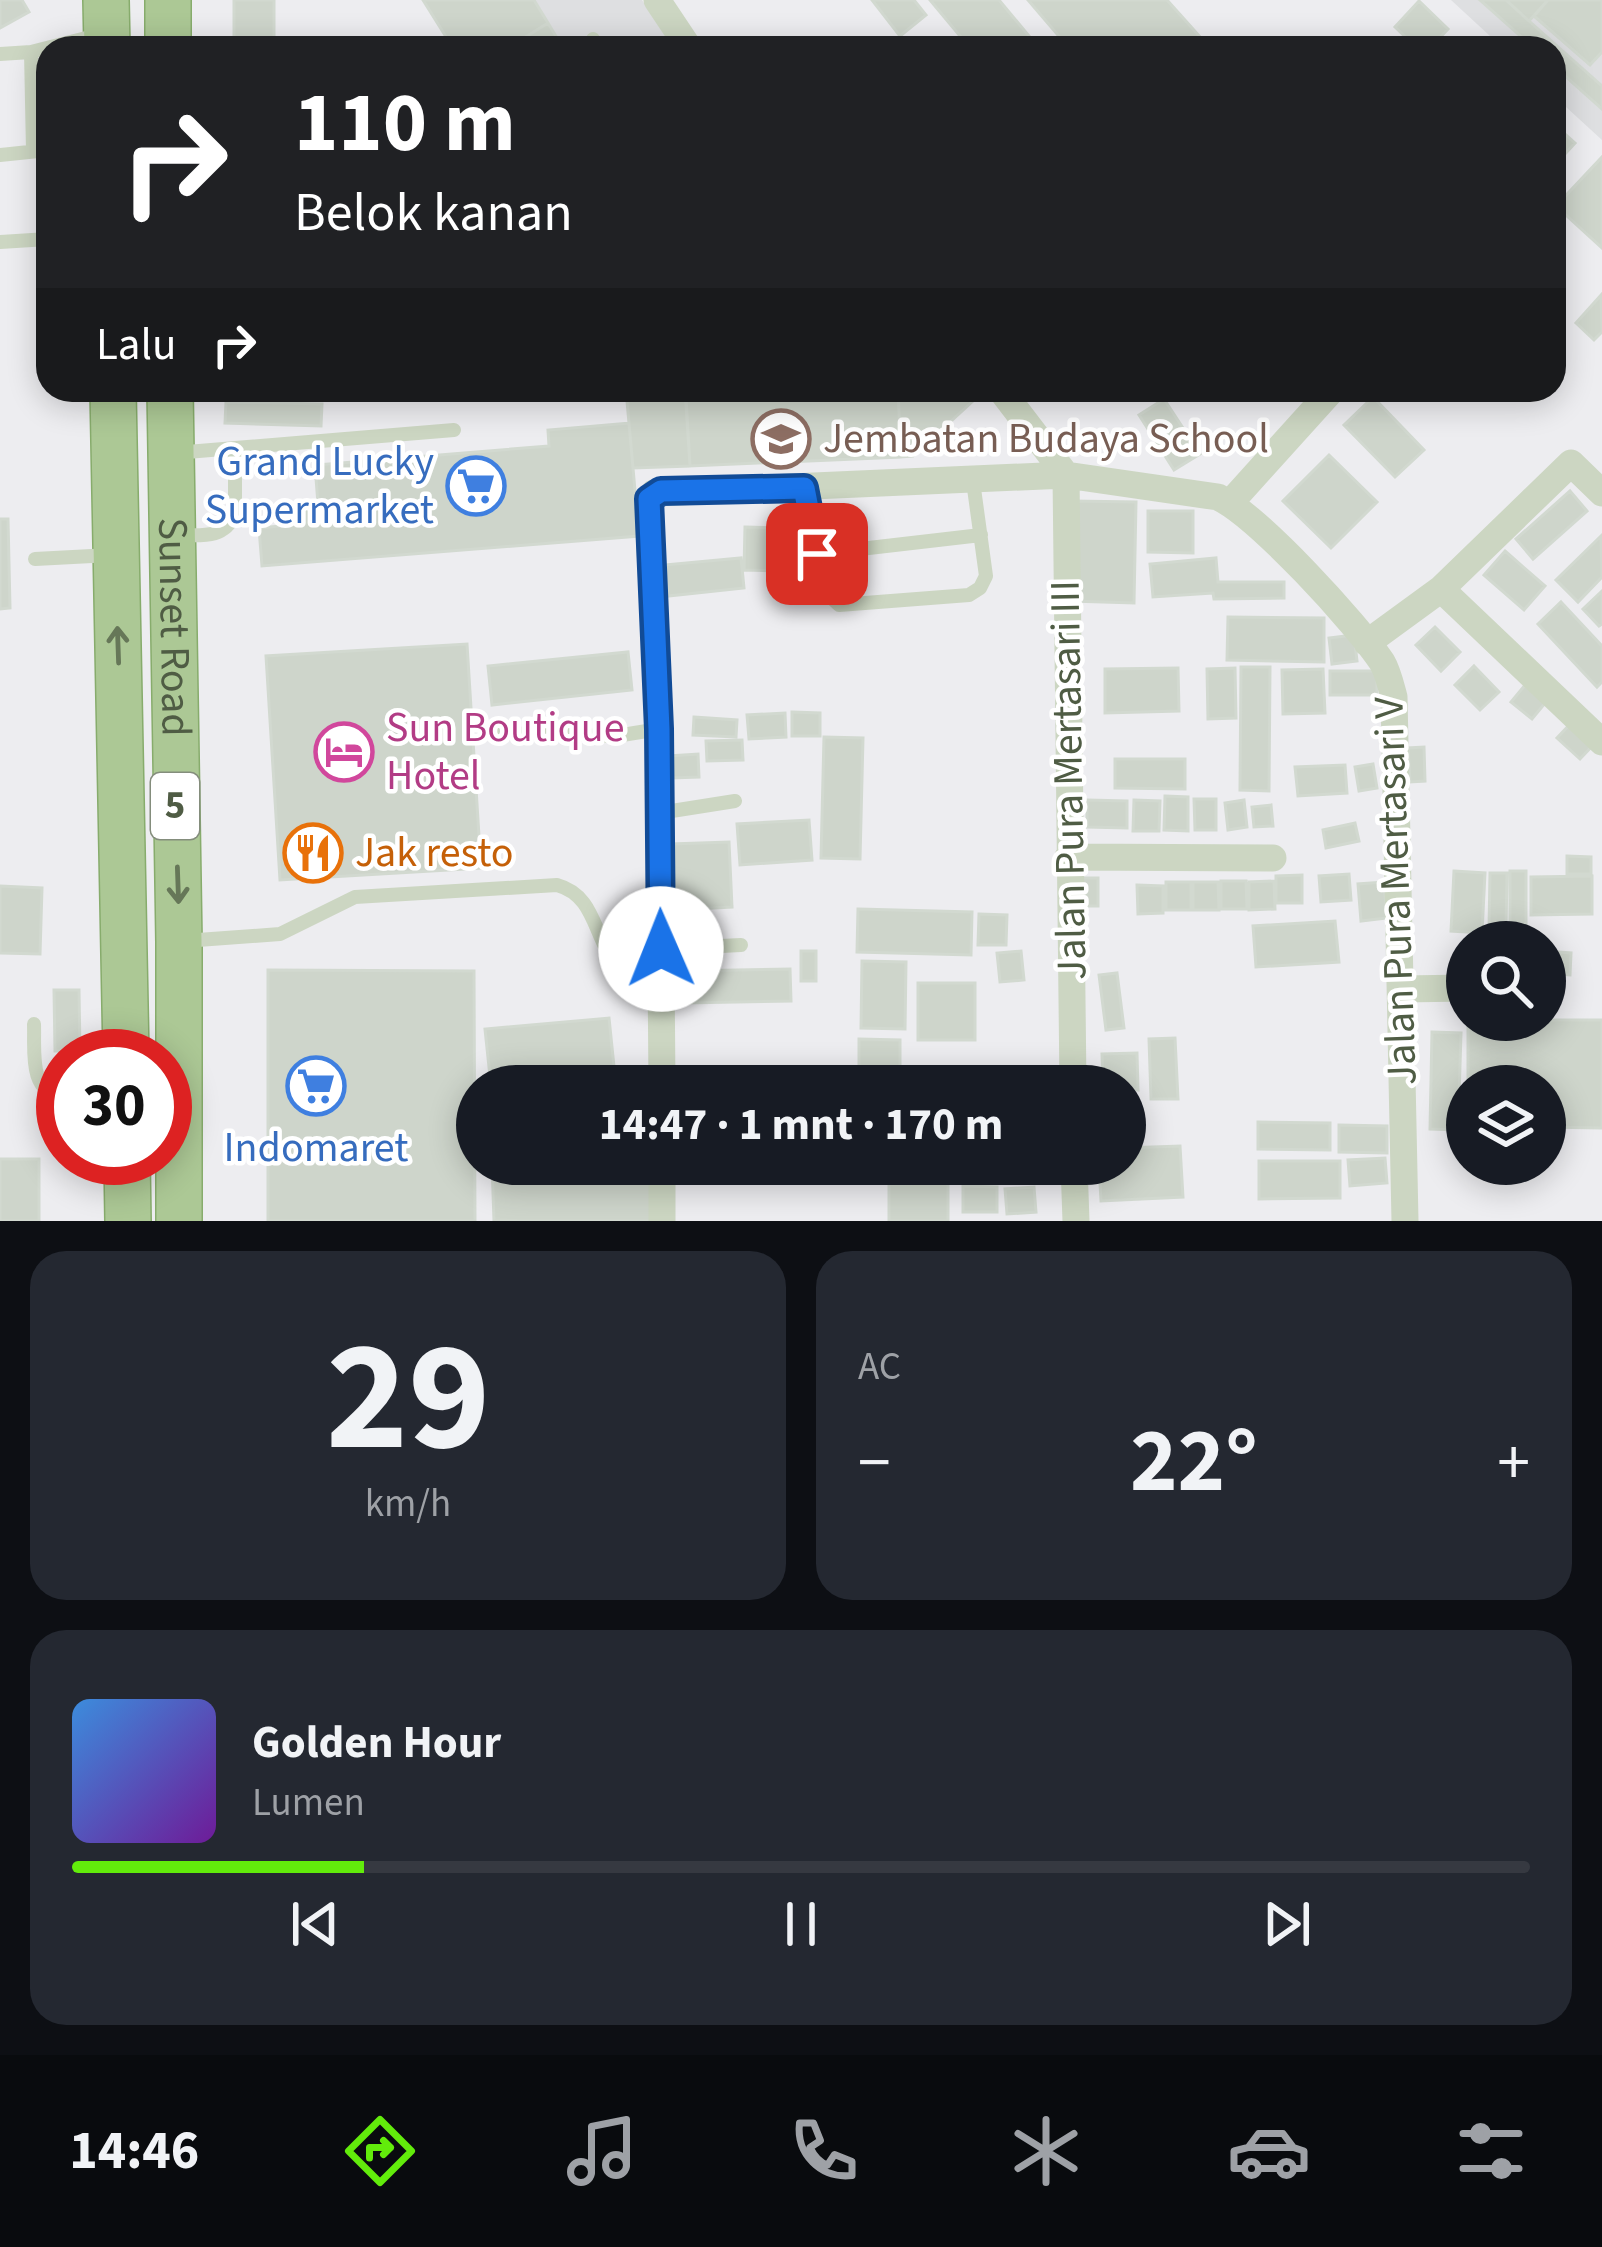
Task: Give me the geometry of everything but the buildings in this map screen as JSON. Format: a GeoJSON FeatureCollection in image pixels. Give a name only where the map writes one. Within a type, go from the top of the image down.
{"type":"FeatureCollection","features":[{"type":"Feature","properties":{"kind":"highway"},"geometry":{"type":"LineString","coordinates":[[167,0],[168,36]]}},
{"type":"Feature","properties":{"kind":"highway","name":"Sunset Road"},"geometry":{"type":"LineString","coordinates":[[113,402],[126,1029]]}},
{"type":"Feature","properties":{"kind":"highway","name":"Sunset Road"},"geometry":{"type":"LineString","coordinates":[[170,402],[179,1221]]}},
{"type":"Feature","properties":{"kind":"highway"},"geometry":{"type":"LineString","coordinates":[[121,736],[173,731]]}},
{"type":"Feature","properties":{"kind":"highway"},"geometry":{"type":"LineString","coordinates":[[127,1185],[128,1221]]}},
{"type":"Feature","properties":{"kind":"street"},"geometry":{"type":"LineString","coordinates":[[657,0],[681,36]]}},
{"type":"Feature","properties":{"kind":"street"},"geometry":{"type":"LineString","coordinates":[[1010,402],[1066,475]]}},
{"type":"Feature","properties":{"kind":"street"},"geometry":{"type":"LineString","coordinates":[[1230,503],[1321,402]]}},
{"type":"Feature","properties":{"kind":"street"},"geometry":{"type":"LineString","coordinates":[[1366,643],[1441,589],[1571,463],[1602,493]]}},
{"type":"Feature","properties":{"kind":"street","name":"Jalan Pura Mertasari V"},"geometry":{"type":"LineString","coordinates":[[659,729],[648,508],[654,493],[1066,475],[1218,497],[1238,506],[1326,596],[1385,666],[1394,697],[1405,1221]]}},
{"type":"Feature","properties":{"kind":"street","name":"Jalan Pura Mertasari III"},"geometry":{"type":"LineString","coordinates":[[1066,475],[1073,1065]]}},
{"type":"Feature","properties":{"kind":"street"},"geometry":{"type":"LineString","coordinates":[[1441,589],[1602,742]]}},
{"type":"Feature","properties":{"kind":"street"},"geometry":{"type":"LineString","coordinates":[[659,729],[662,1065]]}},
{"type":"Feature","properties":{"kind":"street"},"geometry":{"type":"LineString","coordinates":[[1068,857],[1273,858]]}},
{"type":"Feature","properties":{"kind":"street"},"geometry":{"type":"LineString","coordinates":[[1402,988],[1446,988]]}},
{"type":"Feature","properties":{"kind":"street"},"geometry":{"type":"LineString","coordinates":[[662,1185],[662,1221]]}},
{"type":"Feature","properties":{"kind":"street"},"geometry":{"type":"LineString","coordinates":[[1075,1185],[1076,1221]]}},
{"type":"Feature","properties":{"kind":"lane"},"geometry":{"type":"LineString","coordinates":[[0,54],[36,50]]}},
{"type":"Feature","properties":{"kind":"lane"},"geometry":{"type":"LineString","coordinates":[[31,52],[36,101]]}},
{"type":"Feature","properties":{"kind":"lane"},"geometry":{"type":"LineString","coordinates":[[0,155],[36,151]]}},
{"type":"Feature","properties":{"kind":"lane"},"geometry":{"type":"LineString","coordinates":[[0,242],[36,240]]}},
{"type":"Feature","properties":{"kind":"lane"},"geometry":{"type":"LineString","coordinates":[[170,454],[454,430]]}},
{"type":"Feature","properties":{"kind":"lane"},"geometry":{"type":"LineString","coordinates":[[171,535],[213,535],[231,523],[235,450]]}},
{"type":"Feature","properties":{"kind":"lane"},"geometry":{"type":"LineString","coordinates":[[804,488],[823,589],[839,605],[970,595],[986,576],[973,481]]}},
{"type":"Feature","properties":{"kind":"lane"},"geometry":{"type":"LineString","coordinates":[[817,554],[981,535]]}},
{"type":"Feature","properties":{"kind":"lane"},"geometry":{"type":"LineString","coordinates":[[35,559],[116,555]]}},
{"type":"Feature","properties":{"kind":"lane"},"geometry":{"type":"LineString","coordinates":[[502,734],[616,736],[659,729]]}},
{"type":"Feature","properties":{"kind":"lane"},"geometry":{"type":"LineString","coordinates":[[659,813],[734,801]]}},
{"type":"Feature","properties":{"kind":"lane"},"geometry":{"type":"LineString","coordinates":[[179,942],[280,934],[355,897],[557,885],[584,900],[620,969],[661,986]]}},
{"type":"Feature","properties":{"kind":"lane"},"geometry":{"type":"LineString","coordinates":[[661,949],[742,945]]}},
{"type":"Feature","properties":{"kind":"lane"},"geometry":{"type":"LineString","coordinates":[[34,1024],[36,1063]]}},
{"type":"Feature","properties":{"kind":"shaded area"},"geometry":{"type":"Polygon","coordinates":[[[534,0],[642,0],[665,36],[514,36],[534,0]]]}},
{"type":"Feature","properties":{"kind":"shaded area"},"geometry":{"type":"Polygon","coordinates":[[[1451,0],[1602,0],[1602,140],[1566,107],[1566,36],[1490,36],[1451,0]]]}},
{"type":"Feature","properties":{"kind":"place","name":"Jembatan Budaya School"},"geometry":{"type":"Point","coordinates":[781,439]}},
{"type":"Feature","properties":{"kind":"place","name":"Grand Lucky Supermarket"},"geometry":{"type":"Point","coordinates":[476,486]}},
{"type":"Feature","properties":{"kind":"place","name":"Sun Boutique Hotel"},"geometry":{"type":"Point","coordinates":[344,752]}},
{"type":"Feature","properties":{"kind":"place","name":"Jak resto"},"geometry":{"type":"Point","coordinates":[313,853]}},
{"type":"Feature","properties":{"kind":"place","name":"Indomaret"},"geometry":{"type":"Point","coordinates":[316,1086]}},
{"type":"Feature","properties":{"kind":"route"},"geometry":{"type":"LineString","coordinates":[[661,949],[659,729],[649,499],[661,491],[804,488],[817,554]]}}]}
